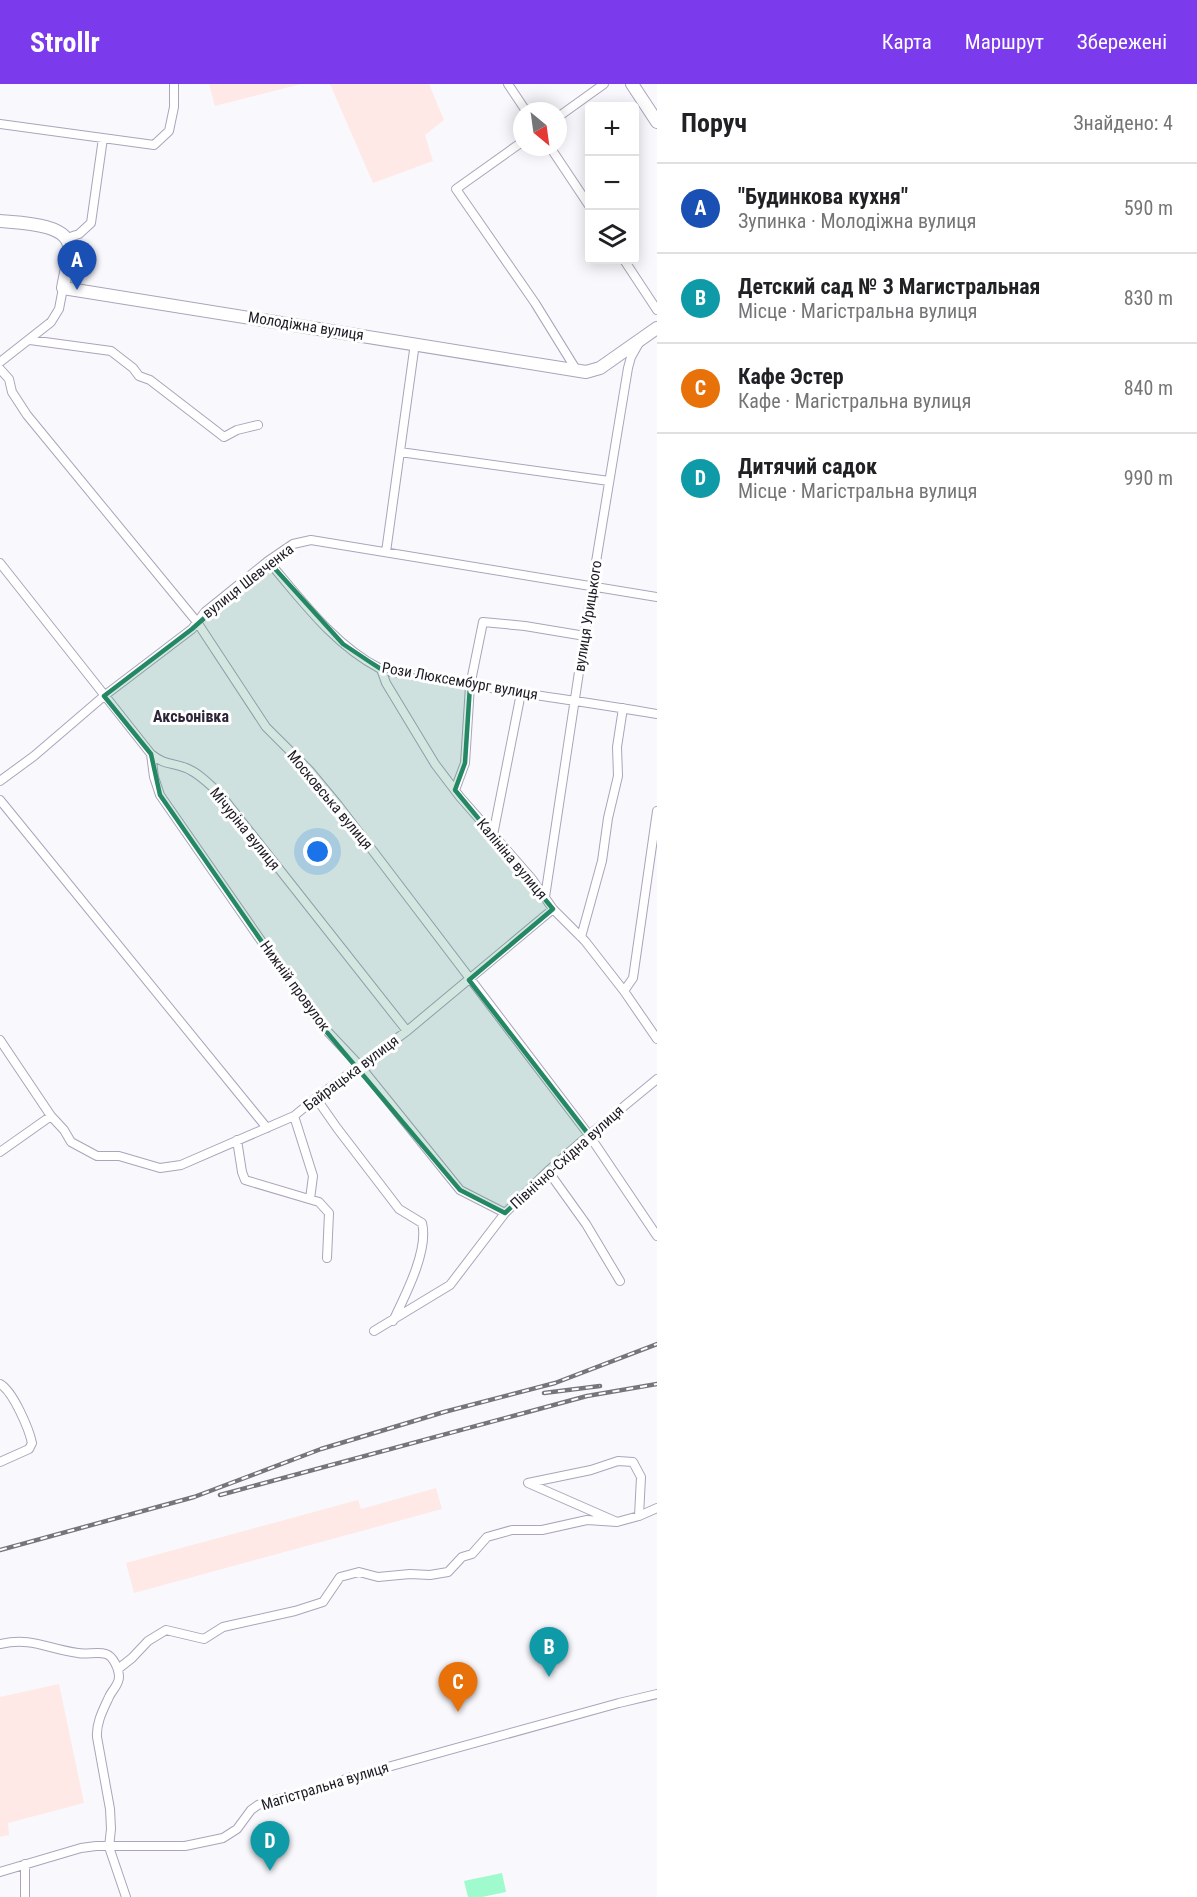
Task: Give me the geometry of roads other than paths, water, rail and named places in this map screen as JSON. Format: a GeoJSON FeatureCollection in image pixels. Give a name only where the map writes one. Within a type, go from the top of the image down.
{"type":"FeatureCollection","features":[{"type":"Feature","properties":{"kind":"street"},"geometry":{"type":"LineString","coordinates":[[0,124],[154,145],[169,131],[174,107],[174,84]]}},
{"type":"Feature","properties":{"kind":"street"},"geometry":{"type":"LineString","coordinates":[[508,84],[520,102]]}},
{"type":"Feature","properties":{"kind":"street"},"geometry":{"type":"LineString","coordinates":[[567,111],[604,84]]}},
{"type":"Feature","properties":{"kind":"street"},"geometry":{"type":"LineString","coordinates":[[632,84],[657,122]]}},
{"type":"Feature","properties":{"kind":"street"},"geometry":{"type":"LineString","coordinates":[[640,84],[657,110]]}},
{"type":"Feature","properties":{"kind":"street"},"geometry":{"type":"LineString","coordinates":[[67,238],[79,234],[91,223],[103,138]]}},
{"type":"Feature","properties":{"kind":"street"},"geometry":{"type":"LineString","coordinates":[[513,148],[456,189],[535,303],[577,371]]}},
{"type":"Feature","properties":{"kind":"street"},"geometry":{"type":"LineString","coordinates":[[556,156],[585,200]]}},
{"type":"Feature","properties":{"kind":"street"},"geometry":{"type":"LineString","coordinates":[[0,221],[57,230],[67,238],[69,251],[59,309],[51,322],[0,362]]}},
{"type":"Feature","properties":{"kind":"street"},"geometry":{"type":"LineString","coordinates":[[627,264],[657,310]]}},
{"type":"Feature","properties":{"kind":"street","name":"Молодіжна вулиця"},"geometry":{"type":"LineString","coordinates":[[63,288],[586,372],[600,368],[657,328]]}},
{"type":"Feature","properties":{"kind":"street","name":"вулиця Урицького"},"geometry":{"type":"LineString","coordinates":[[546,897],[592,586],[628,368],[631,357],[642,338]]}},
{"type":"Feature","properties":{"kind":"street"},"geometry":{"type":"LineString","coordinates":[[30,340],[111,351],[140,376],[150,380],[224,437],[237,430],[258,425]]}},
{"type":"Feature","properties":{"kind":"street"},"geometry":{"type":"LineString","coordinates":[[386,552],[415,343]]}},
{"type":"Feature","properties":{"kind":"street","name":"Московська вулиця"},"geometry":{"type":"LineString","coordinates":[[0,369],[9,379],[12,392],[27,415],[198,622],[266,727],[309,770],[338,805],[589,1135],[657,1236]]}},
{"type":"Feature","properties":{"kind":"street"},"geometry":{"type":"LineString","coordinates":[[400,452],[609,481]]}},
{"type":"Feature","properties":{"kind":"street","name":"вулиця Шевченка"},"geometry":{"type":"LineString","coordinates":[[0,781],[34,756],[104,696],[192,629],[205,612],[268,561],[303,540],[657,597]]}},
{"type":"Feature","properties":{"kind":"street","name":"Рози Люксембург вулиця"},"geometry":{"type":"LineString","coordinates":[[268,561],[343,644],[381,669],[470,686],[657,714]]}},
{"type":"Feature","properties":{"kind":"street","name":"Мічуріна вулиця"},"geometry":{"type":"LineString","coordinates":[[0,563],[151,754],[166,764],[185,767],[220,794],[407,1031]]}},
{"type":"Feature","properties":{"kind":"street"},"geometry":{"type":"LineString","coordinates":[[455,790],[465,763],[470,686],[483,622],[585,636]]}},
{"type":"Feature","properties":{"kind":"street","name":"Калініна вулиця"},"geometry":{"type":"LineString","coordinates":[[381,669],[386,683],[435,764],[546,897],[553,909],[581,937],[624,991],[657,1039]]}},
{"type":"Feature","properties":{"kind":"street"},"geometry":{"type":"LineString","coordinates":[[494,835],[521,693]]}},
{"type":"Feature","properties":{"kind":"street"},"geometry":{"type":"LineString","coordinates":[[581,937],[602,861],[608,818],[618,776],[618,747],[623,708]]}},
{"type":"Feature","properties":{"kind":"street","name":"Нижній провулок"},"geometry":{"type":"LineString","coordinates":[[151,754],[154,777],[160,795],[314,1017],[360,1066],[460,1190],[505,1213]]}},
{"type":"Feature","properties":{"kind":"street"},"geometry":{"type":"LineString","coordinates":[[0,800],[267,1128]]}},
{"type":"Feature","properties":{"kind":"street"},"geometry":{"type":"LineString","coordinates":[[624,991],[633,978],[657,811]]}},
{"type":"Feature","properties":{"kind":"street","name":"Байрацька вулиця"},"geometry":{"type":"LineString","coordinates":[[0,1040],[51,1116],[64,1130],[70,1142],[97,1156],[118,1156],[160,1168],[182,1165],[294,1116],[407,1031],[553,909]]}},
{"type":"Feature","properties":{"kind":"street","name":"Північно-Східна вулиця"},"geometry":{"type":"LineString","coordinates":[[375,1331],[450,1285],[505,1213],[548,1171],[657,1079]]}},
{"type":"Feature","properties":{"kind":"street"},"geometry":{"type":"LineString","coordinates":[[316,1098],[399,1209],[422,1223],[425,1235],[417,1265],[408,1291],[393,1321]]}},
{"type":"Feature","properties":{"kind":"street"},"geometry":{"type":"LineString","coordinates":[[0,1152],[51,1116]]}},
{"type":"Feature","properties":{"kind":"street"},"geometry":{"type":"LineString","coordinates":[[294,1116],[313,1176],[310,1199]]}},
{"type":"Feature","properties":{"kind":"street"},"geometry":{"type":"LineString","coordinates":[[237,1140],[245,1180],[319,1202],[329,1213],[327,1258]]}},
{"type":"Feature","properties":{"kind":"street"},"geometry":{"type":"LineString","coordinates":[[548,1171],[586,1224],[620,1281]]}},
{"type":"Feature","properties":{"kind":"street"},"geometry":{"type":"LineString","coordinates":[[0,1384],[11,1396],[30,1434],[32,1443],[29,1449],[0,1462]]}},
{"type":"Feature","properties":{"kind":"street"},"geometry":{"type":"LineString","coordinates":[[617,1522],[528,1484],[591,1470],[618,1461],[633,1462],[641,1477],[639,1516]]}},
{"type":"Feature","properties":{"kind":"street"},"geometry":{"type":"LineString","coordinates":[[118,1669],[148,1641],[166,1630],[204,1639],[223,1627],[295,1611],[323,1602],[340,1577],[359,1572],[378,1577],[448,1572],[462,1557],[472,1554],[487,1537],[512,1530],[542,1530],[587,1520],[617,1522],[657,1508]]}},
{"type":"Feature","properties":{"kind":"street"},"geometry":{"type":"LineString","coordinates":[[0,1644],[17,1641],[30,1642],[77,1653],[105,1653],[111,1656],[118,1669],[119,1678],[96,1728],[110,1809],[109,1847],[126,1897]]}},
{"type":"Feature","properties":{"kind":"street","name":"Магістральна вулиця"},"geometry":{"type":"LineString","coordinates":[[0,1872],[81,1848],[185,1846],[223,1838],[237,1829],[251,1810],[266,1802],[328,1787],[348,1778],[657,1694]]}},
{"type":"Feature","properties":{"kind":"street"},"geometry":{"type":"LineString","coordinates":[[25,1864],[25,1897]]}},
{"type":"Feature","properties":{"kind":"railway"},"geometry":{"type":"LineString","coordinates":[[0,1550],[194,1497],[321,1449],[444,1412],[555,1383],[657,1344]]}},
{"type":"Feature","properties":{"kind":"railway"},"geometry":{"type":"LineString","coordinates":[[220,1495],[587,1396],[657,1384]]}},
{"type":"Feature","properties":{"kind":"railway"},"geometry":{"type":"LineString","coordinates":[[544,1393],[600,1386]]}},
{"type":"Feature","properties":{"kind":"place","name":"\"Будинкова кухня\""},"geometry":{"type":"Point","coordinates":[77,290]}},
{"type":"Feature","properties":{"kind":"place","name":"Детский сад № 3 Магистральная"},"geometry":{"type":"Point","coordinates":[549,1677]}},
{"type":"Feature","properties":{"kind":"place","name":"Кафе Эстер"},"geometry":{"type":"Point","coordinates":[458,1712]}},
{"type":"Feature","properties":{"kind":"place","name":"Дитячий садок"},"geometry":{"type":"Point","coordinates":[270,1871]}},
{"type":"Feature","properties":{"kind":"district","name":"Аксьонівка"},"geometry":{"type":"Point","coordinates":[191,716]}}]}
